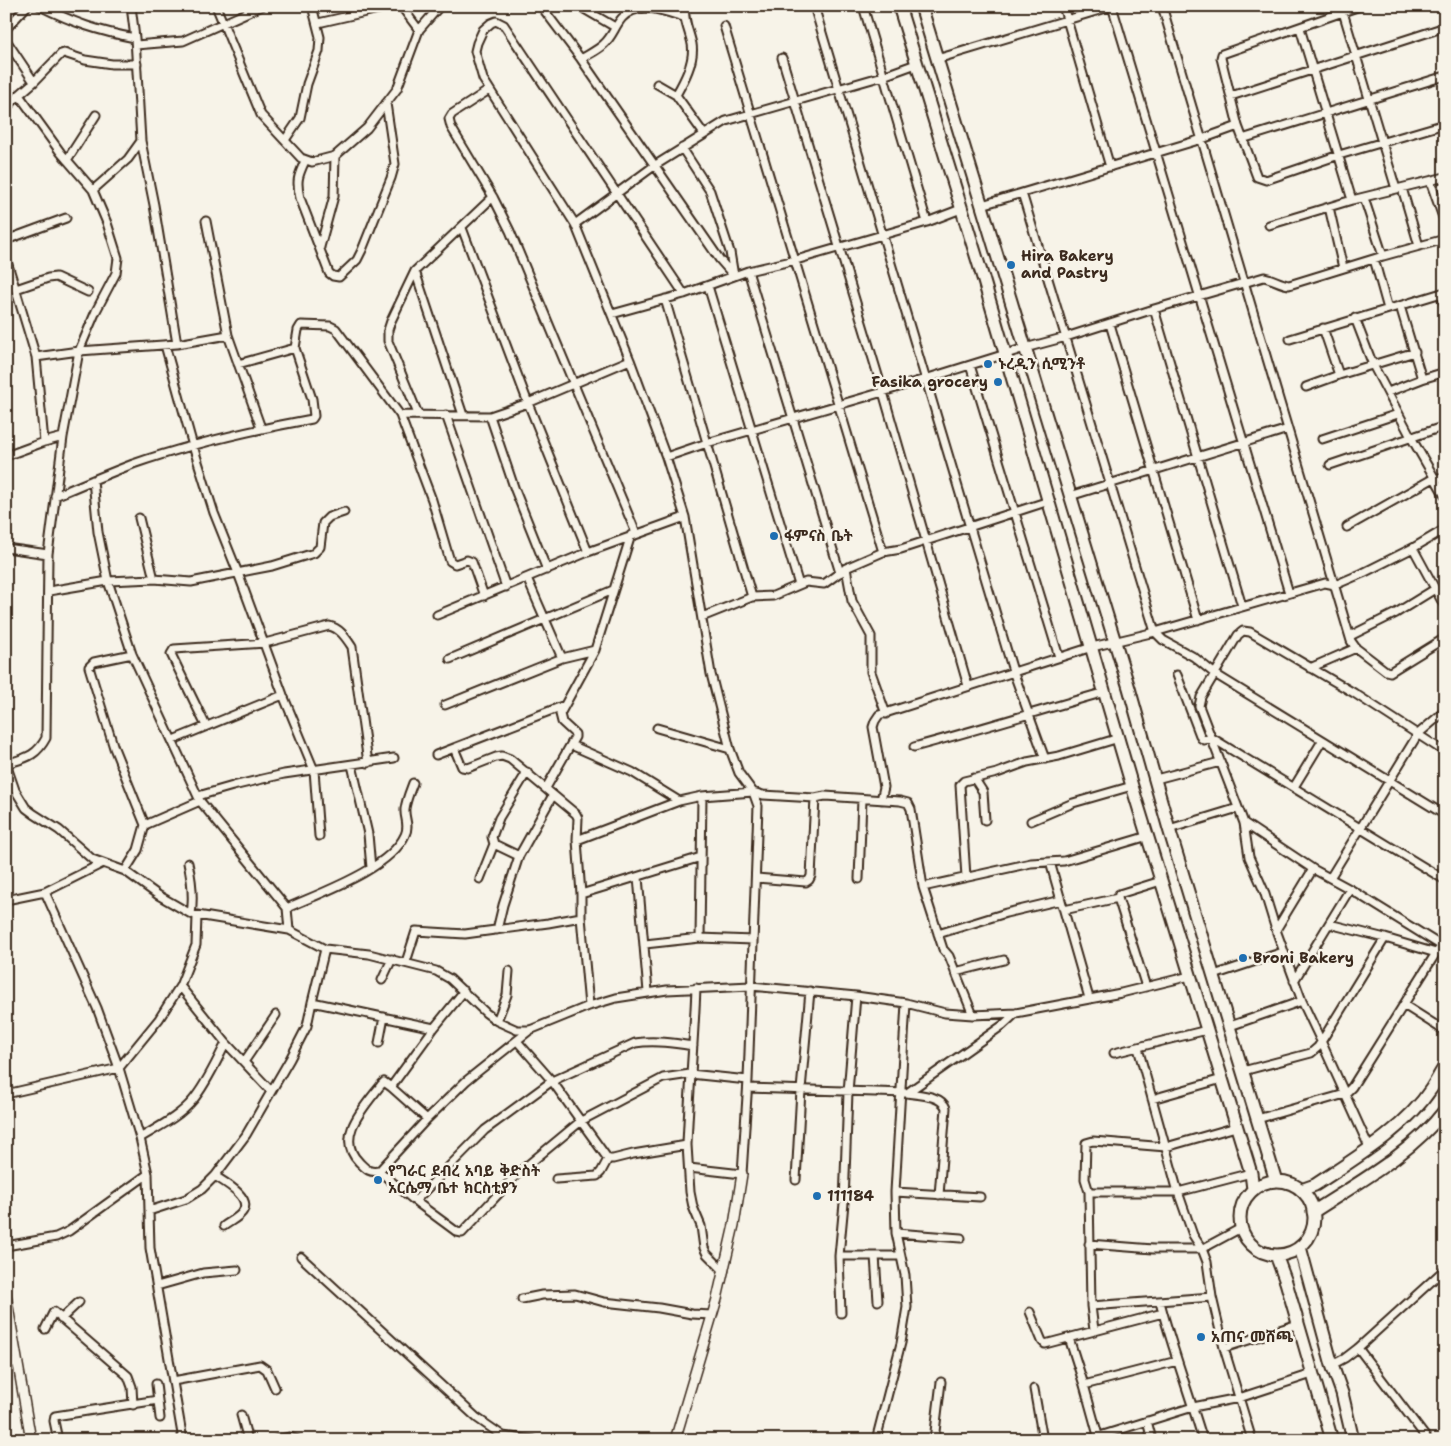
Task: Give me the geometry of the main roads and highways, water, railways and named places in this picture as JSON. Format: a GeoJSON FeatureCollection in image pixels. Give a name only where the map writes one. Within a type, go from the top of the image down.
{"type":"FeatureCollection","features":[{"type":"Feature","properties":{"kind":"main road"},"geometry":{"type":"LineString","coordinates":[[899,6],[1049,501],[1132,786],[1251,1174],[1253,1189]]}},
{"type":"Feature","properties":{"kind":"main road"},"geometry":{"type":"LineString","coordinates":[[921,6],[1276,1181]]}},
{"type":"Feature","properties":{"kind":"main road"},"geometry":{"type":"LineString","coordinates":[[1301,1190],[1315,1185],[1395,1127],[1413,1111],[1431,1090],[1445,1066]]}},
{"type":"Feature","properties":{"kind":"main road"},"geometry":{"type":"LineString","coordinates":[[1314,1212],[1391,1161],[1416,1142],[1445,1110]]}},
{"type":"Feature","properties":{"kind":"main road"},"geometry":{"type":"LineString","coordinates":[[1276,1181],[1289,1183],[1301,1190],[1309,1200],[1314,1212],[1309,1238],[1293,1252],[1276,1255],[1264,1253],[1246,1239],[1239,1217],[1246,1197],[1253,1189],[1264,1183],[1276,1181]]}},
{"type":"Feature","properties":{"kind":"main road"},"geometry":{"type":"LineString","coordinates":[[1300,1247],[1332,1365],[1342,1393],[1353,1440]]}},
{"type":"Feature","properties":{"kind":"main road"},"geometry":{"type":"LineString","coordinates":[[1276,1255],[1286,1282],[1332,1440]]}},
{"type":"Feature","properties":{"kind":"place","name":"Hira Bakery and Pastry"},"geometry":{"type":"Point","coordinates":[1011,265]}},
{"type":"Feature","properties":{"kind":"place","name":"ኑረዲን ሲሚንቶ"},"geometry":{"type":"Point","coordinates":[988,364]}},
{"type":"Feature","properties":{"kind":"place","name":"Fasika grocery"},"geometry":{"type":"Point","coordinates":[998,382]}},
{"type":"Feature","properties":{"kind":"place","name":"ፋምናስ ቤት"},"geometry":{"type":"Point","coordinates":[774,536]}},
{"type":"Feature","properties":{"kind":"place","name":"Broni Bakery"},"geometry":{"type":"Point","coordinates":[1243,958]}},
{"type":"Feature","properties":{"kind":"place","name":"የግራር ደብረ አባይ ቅድስት አርሴማ ቤተ ክርስቲያን"},"geometry":{"type":"Point","coordinates":[378,1180]}},
{"type":"Feature","properties":{"kind":"place","name":"111184"},"geometry":{"type":"Point","coordinates":[817,1196]}},
{"type":"Feature","properties":{"kind":"place","name":"አጠና መሸጫ"},"geometry":{"type":"Point","coordinates":[1201,1337]}}]}
